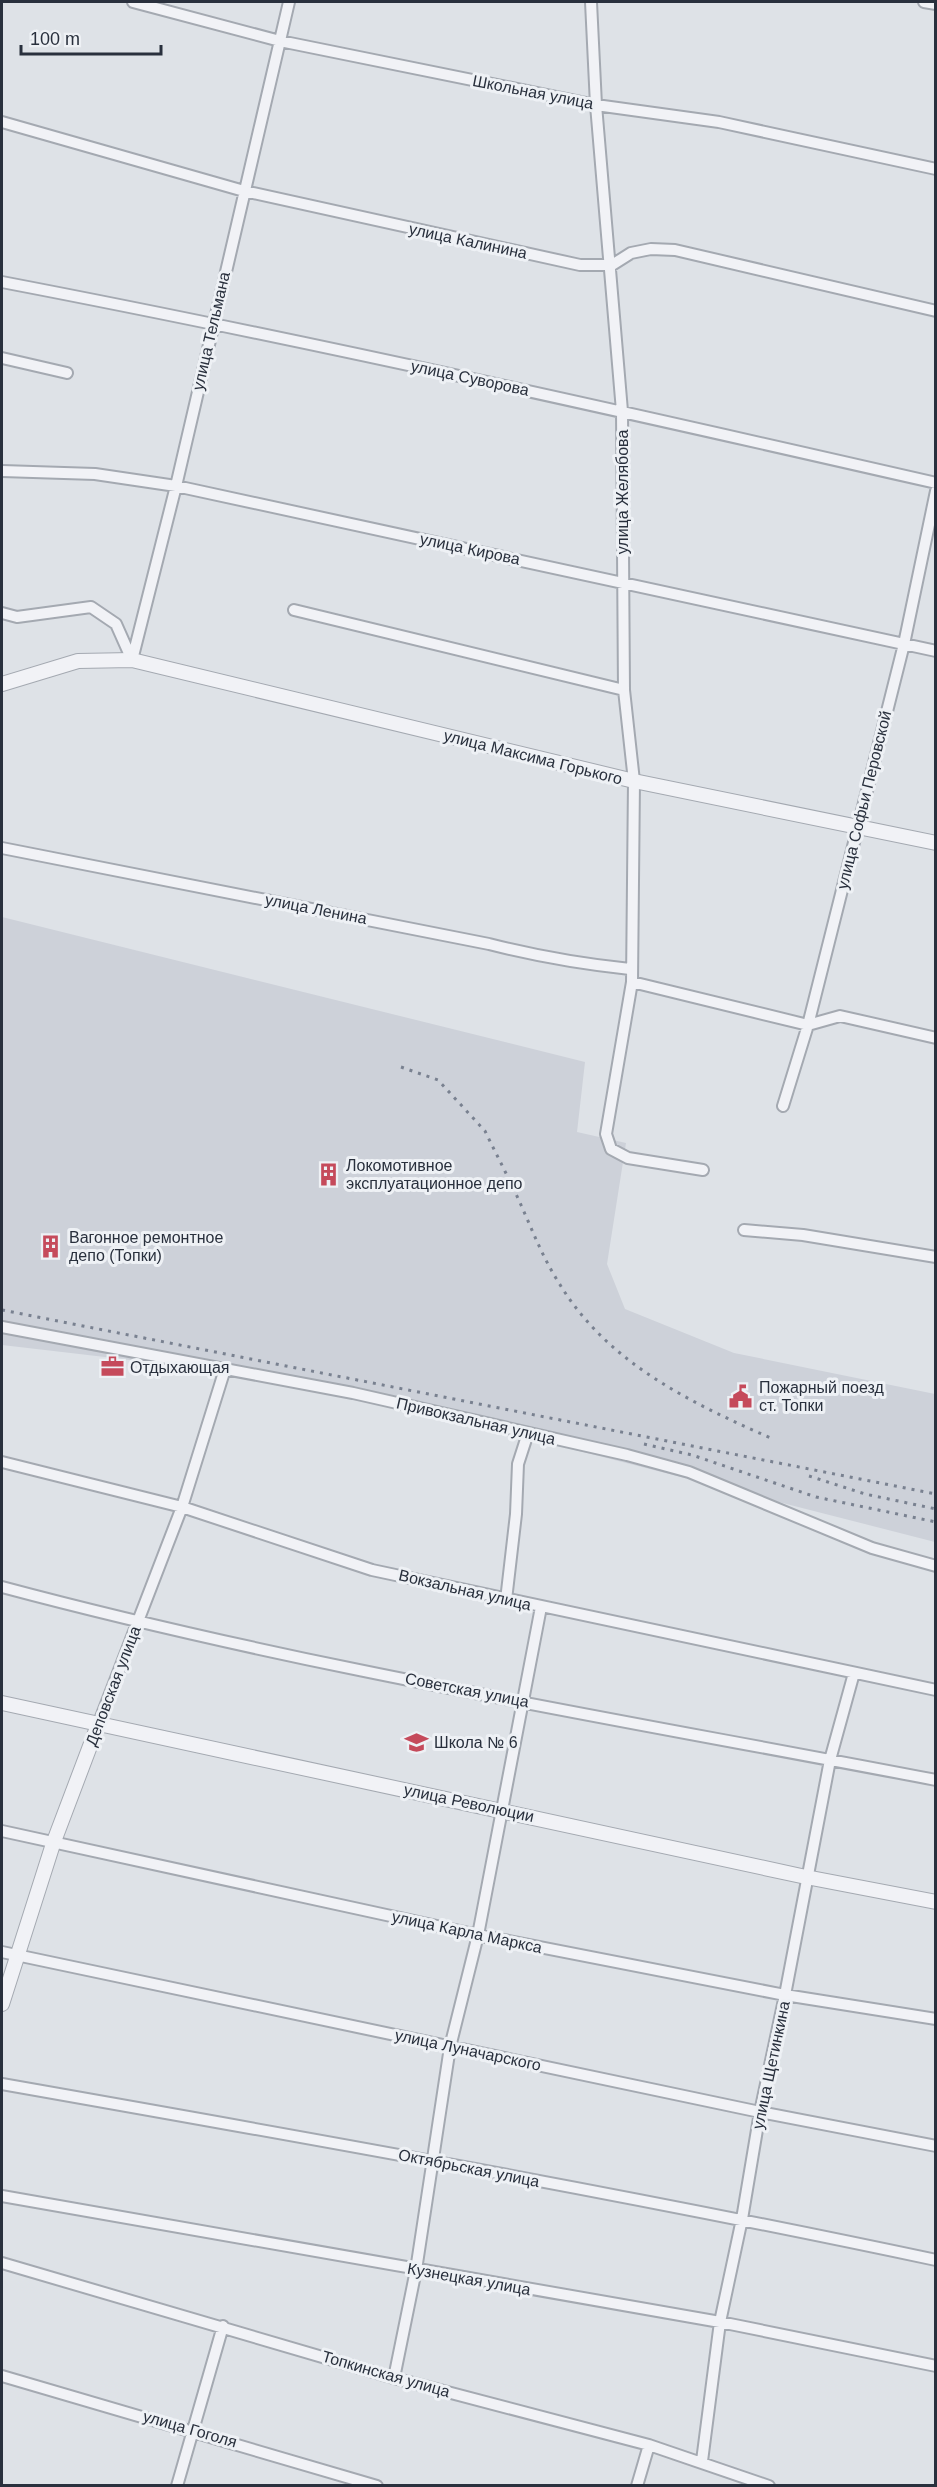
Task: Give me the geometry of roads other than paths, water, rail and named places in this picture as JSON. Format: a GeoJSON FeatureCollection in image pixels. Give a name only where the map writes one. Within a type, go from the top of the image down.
{"type":"FeatureCollection","features":[{"type":"Feature","properties":{"kind":"street","name":"Школьная улица"},"geometry":{"type":"LineString","coordinates":[[133,2],[280,40],[596,105],[719,122],[936,169]]}},
{"type":"Feature","properties":{"kind":"street","name":"улица Тельмана"},"geometry":{"type":"LineString","coordinates":[[132,660],[176,486],[289,2]]}},
{"type":"Feature","properties":{"kind":"street","name":"улица Желябова"},"geometry":{"type":"LineString","coordinates":[[591,2],[596,105],[612,265],[622,411],[624,690],[634,781],[630,969],[632,982],[606,1134],[611,1149],[628,1158],[703,1170]]}},
{"type":"Feature","properties":{"kind":"street"},"geometry":{"type":"LineString","coordinates":[[924,2],[936,4]]}},
{"type":"Feature","properties":{"kind":"street","name":"улица Калинина"},"geometry":{"type":"LineString","coordinates":[[2,122],[244,191],[580,266],[612,265],[631,254],[651,249],[675,250],[936,311]]}},
{"type":"Feature","properties":{"kind":"street","name":"улица Суворова"},"geometry":{"type":"LineString","coordinates":[[2,282],[213,322],[622,411],[936,483]]}},
{"type":"Feature","properties":{"kind":"street"},"geometry":{"type":"LineString","coordinates":[[2,358],[67,373]]}},
{"type":"Feature","properties":{"kind":"street","name":"улица Кирова"},"geometry":{"type":"LineString","coordinates":[[2,471],[94,474],[176,486],[936,651]]}},
{"type":"Feature","properties":{"kind":"street","name":"улица Софьи Перовской"},"geometry":{"type":"LineString","coordinates":[[783,1106],[808,1025],[904,644],[936,491]]}},
{"type":"Feature","properties":{"kind":"street"},"geometry":{"type":"LineString","coordinates":[[2,613],[17,617],[91,606],[116,624],[132,660]]}},
{"type":"Feature","properties":{"kind":"street"},"geometry":{"type":"LineString","coordinates":[[294,610],[624,690]]}},
{"type":"Feature","properties":{"kind":"street","name":"улица Максима Горького"},"geometry":{"type":"LineString","coordinates":[[2,684],[78,661],[132,660],[634,781],[936,843]]}},
{"type":"Feature","properties":{"kind":"street","name":"улица Ленина"},"geometry":{"type":"LineString","coordinates":[[2,848],[478,942],[557,960],[630,969]]}},
{"type":"Feature","properties":{"kind":"street"},"geometry":{"type":"LineString","coordinates":[[632,982],[808,1025],[840,1016],[936,1038]]}},
{"type":"Feature","properties":{"kind":"street"},"geometry":{"type":"LineString","coordinates":[[744,1230],[803,1235],[936,1257]]}},
{"type":"Feature","properties":{"kind":"street","name":"Привокзальная улица"},"geometry":{"type":"LineString","coordinates":[[2,1328],[353,1393],[689,1472],[872,1548],[936,1566]]}},
{"type":"Feature","properties":{"kind":"street","name":"Деповская улица"},"geometry":{"type":"LineString","coordinates":[[2,2004],[53,1844],[182,1508],[225,1369]]}},
{"type":"Feature","properties":{"kind":"street"},"geometry":{"type":"LineString","coordinates":[[506,1600],[516,1514],[518,1464],[528,1433]]}},
{"type":"Feature","properties":{"kind":"street","name":"Вокзальная улица"},"geometry":{"type":"LineString","coordinates":[[2,1462],[182,1508],[372,1570],[541,1608],[936,1690]]}},
{"type":"Feature","properties":{"kind":"street","name":"Советская улица"},"geometry":{"type":"LineString","coordinates":[[2,1587],[136,1623],[522,1702],[936,1780]]}},
{"type":"Feature","properties":{"kind":"street"},"geometry":{"type":"LineString","coordinates":[[394,2378],[416,2270],[450,2046],[478,1935],[541,1608]]}},
{"type":"Feature","properties":{"kind":"street","name":"улица Щетинкина"},"geometry":{"type":"LineString","coordinates":[[702,2461],[720,2322],[742,2219],[760,2112],[830,1760],[854,1673]]}},
{"type":"Feature","properties":{"kind":"street","name":"улица Революции"},"geometry":{"type":"LineString","coordinates":[[2,1704],[502,1809],[806,1877],[936,1902]]}},
{"type":"Feature","properties":{"kind":"street","name":"улица Карла Маркса"},"geometry":{"type":"LineString","coordinates":[[2,1831],[53,1844],[478,1935],[785,1995],[936,2019]]}},
{"type":"Feature","properties":{"kind":"street","name":"улица Луначарского"},"geometry":{"type":"LineString","coordinates":[[2,1952],[760,2112],[936,2146]]}},
{"type":"Feature","properties":{"kind":"street","name":"Октябрьская улица"},"geometry":{"type":"LineString","coordinates":[[2,2084],[742,2219],[936,2260]]}},
{"type":"Feature","properties":{"kind":"street","name":"Кузнецкая улица"},"geometry":{"type":"LineString","coordinates":[[2,2196],[720,2322],[936,2366]]}},
{"type":"Feature","properties":{"kind":"street","name":"Топкинская улица"},"geometry":{"type":"LineString","coordinates":[[2,2263],[394,2378],[649,2445],[702,2461],[769,2486]]}},
{"type":"Feature","properties":{"kind":"street"},"geometry":{"type":"LineString","coordinates":[[177,2486],[195,2430],[223,2326]]}},
{"type":"Feature","properties":{"kind":"street","name":"улица Гоголя"},"geometry":{"type":"LineString","coordinates":[[2,2376],[195,2430],[377,2486]]}},
{"type":"Feature","properties":{"kind":"street"},"geometry":{"type":"LineString","coordinates":[[637,2486],[649,2445]]}},
{"type":"Feature","properties":{"kind":"railway"},"geometry":{"type":"LineString","coordinates":[[401,1067],[438,1080],[485,1131],[553,1274],[579,1311],[601,1336],[653,1378],[712,1411],[773,1439]]}},
{"type":"Feature","properties":{"kind":"railway"},"geometry":{"type":"LineString","coordinates":[[2,1310],[936,1494]]}},
{"type":"Feature","properties":{"kind":"railway"},"geometry":{"type":"LineString","coordinates":[[644,1444],[692,1455],[816,1497],[936,1522]]}},
{"type":"Feature","properties":{"kind":"railway"},"geometry":{"type":"LineString","coordinates":[[809,1476],[865,1494],[936,1509]]}},
{"type":"Feature","properties":{"kind":"place","name":"Локомотивное эксплуатационное депо"},"geometry":{"type":"Point","coordinates":[328,1174]}},
{"type":"Feature","properties":{"kind":"place","name":"Вагонное ремонтное депо (Топки)"},"geometry":{"type":"Point","coordinates":[51,1246]}},
{"type":"Feature","properties":{"kind":"place","name":"Отдыхающая"},"geometry":{"type":"Point","coordinates":[112,1367]}},
{"type":"Feature","properties":{"kind":"place","name":"Пожарный поезд ст. Топки"},"geometry":{"type":"Point","coordinates":[741,1396]}},
{"type":"Feature","properties":{"kind":"place","name":"Школа № 6"},"geometry":{"type":"Point","coordinates":[416,1742]}}]}
